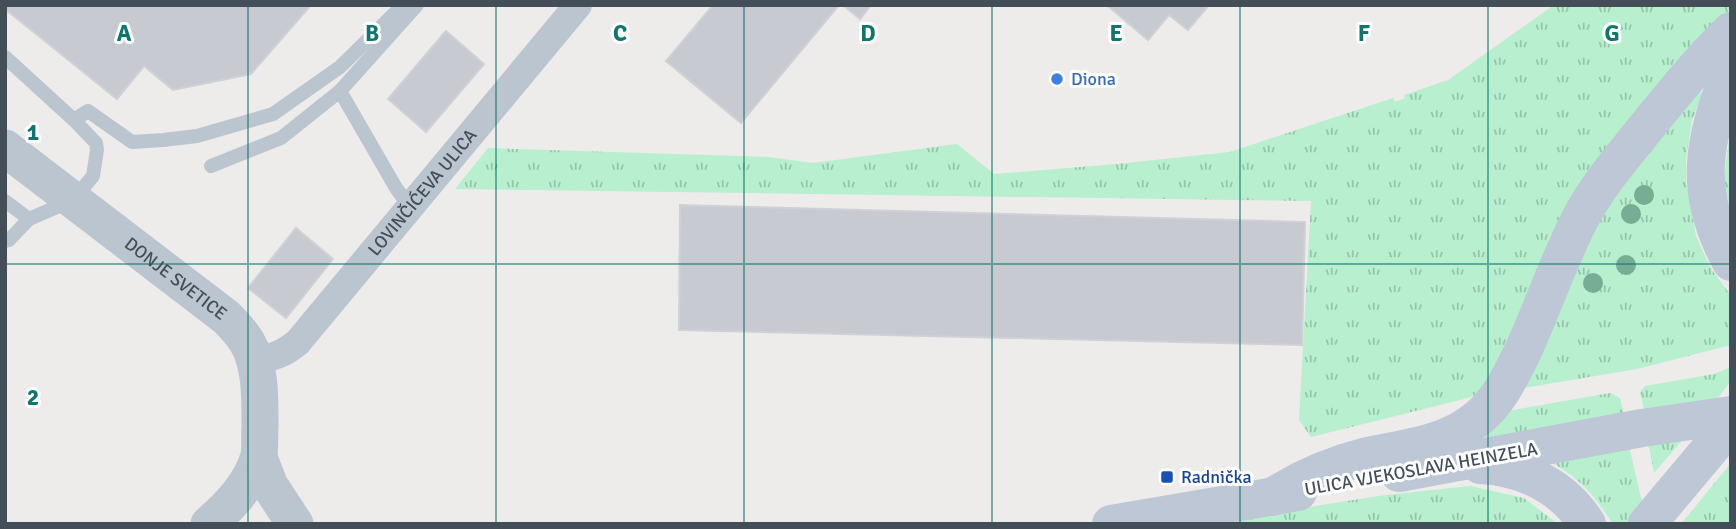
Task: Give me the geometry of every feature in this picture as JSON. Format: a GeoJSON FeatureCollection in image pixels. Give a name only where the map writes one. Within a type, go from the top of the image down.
{"type":"FeatureCollection","features":[{"type":"Feature","properties":{"kind":"main road"},"geometry":{"type":"LineString","coordinates":[[1272,497],[1299,480],[1324,469],[1447,437],[1466,428],[1492,405],[1508,383],[1567,244],[1583,214],[1611,172],[1679,88],[1731,31]]}},
{"type":"Feature","properties":{"kind":"main road"},"geometry":{"type":"LineString","coordinates":[[1731,68],[1709,133],[1705,166],[1706,194],[1711,219],[1731,262]]}},
{"type":"Feature","properties":{"kind":"main road","name":"ULICA VJEKOSLAVA HEINZELA"},"geometry":{"type":"LineString","coordinates":[[1111,524],[1653,426],[1731,415]]}},
{"type":"Feature","properties":{"kind":"main road"},"geometry":{"type":"LineString","coordinates":[[1647,524],[1731,424]]}},
{"type":"Feature","properties":{"kind":"main road"},"geometry":{"type":"LineString","coordinates":[[1447,465],[1485,465],[1515,470],[1546,483],[1579,510],[1587,524]]}},
{"type":"Feature","properties":{"kind":"street","name":"LOVINČIĆEVA ULICA"},"geometry":{"type":"LineString","coordinates":[[254,360],[282,354],[298,342],[578,5]]}},
{"type":"Feature","properties":{"kind":"street","name":"DONJE SVETICE"},"geometry":{"type":"LineString","coordinates":[[5,148],[238,328],[254,360],[259,393],[259,458]]}},
{"type":"Feature","properties":{"kind":"street"},"geometry":{"type":"LineString","coordinates":[[209,524],[234,501],[259,458]]}},
{"type":"Feature","properties":{"kind":"street"},"geometry":{"type":"LineString","coordinates":[[259,458],[270,486],[295,524]]}},
{"type":"Feature","properties":{"kind":"lane"},"geometry":{"type":"LineString","coordinates":[[74,120],[88,111],[132,142],[197,136],[273,114],[340,67],[403,5]]}},
{"type":"Feature","properties":{"kind":"lane"},"geometry":{"type":"LineString","coordinates":[[211,166],[281,138],[341,91],[417,5]]}},
{"type":"Feature","properties":{"kind":"lane"},"geometry":{"type":"LineString","coordinates":[[5,57],[74,120],[96,143],[97,150],[93,177],[73,201],[29,219],[5,241]]}},
{"type":"Feature","properties":{"kind":"lane"},"geometry":{"type":"LineString","coordinates":[[341,91],[396,188],[410,207]]}},
{"type":"Feature","properties":{"kind":"lane"},"geometry":{"type":"LineString","coordinates":[[5,201],[29,219]]}},
{"type":"Feature","properties":{"kind":"green space"},"geometry":{"type":"Polygon","coordinates":[[[1554,5],[1731,5],[1731,8],[1599,170],[1484,394],[1311,437],[1299,420],[1311,201],[455,189],[488,148],[769,157],[813,163],[957,144],[994,174],[1230,152],[1393,98],[1395,102],[1405,98],[1404,95],[1448,80],[1554,5]]]}},
{"type":"Feature","properties":{"kind":"green space"},"geometry":{"type":"Polygon","coordinates":[[[1699,90],[1702,95],[1692,120],[1686,180],[1696,236],[1710,267],[1731,296],[1731,345],[1637,369],[1518,389],[1607,201],[1699,90]]]}},
{"type":"Feature","properties":{"kind":"green space"},"geometry":{"type":"Polygon","coordinates":[[[1731,129],[1731,212],[1724,186],[1731,129]]]}},
{"type":"Feature","properties":{"kind":"green space"},"geometry":{"type":"Polygon","coordinates":[[[1731,367],[1731,381],[1714,403],[1645,414],[1640,392],[1645,386],[1714,374],[1731,367]]]}},
{"type":"Feature","properties":{"kind":"green space"},"geometry":{"type":"Polygon","coordinates":[[[1610,393],[1620,398],[1625,418],[1481,443],[1475,436],[1507,411],[1610,393]]]}},
{"type":"Feature","properties":{"kind":"green space"},"geometry":{"type":"Polygon","coordinates":[[[1685,437],[1654,473],[1648,443],[1685,437]]]}},
{"type":"Feature","properties":{"kind":"green space"},"geometry":{"type":"Polygon","coordinates":[[[1629,446],[1647,524],[1613,524],[1587,489],[1552,463],[1629,446]]]}},
{"type":"Feature","properties":{"kind":"green space"},"geometry":{"type":"Polygon","coordinates":[[[1731,463],[1731,524],[1681,524],[1731,463]]]}},
{"type":"Feature","properties":{"kind":"green space"},"geometry":{"type":"Polygon","coordinates":[[[1470,486],[1524,498],[1558,524],[1198,524],[1386,495],[1470,486]]]}},
{"type":"Feature","properties":{"kind":"building"},"geometry":{"type":"Polygon","coordinates":[[[5,5],[311,5],[251,74],[173,90],[144,66],[117,99],[5,9],[5,5]]]}},
{"type":"Feature","properties":{"kind":"building"},"geometry":{"type":"Polygon","coordinates":[[[713,5],[839,5],[741,123],[666,61],[713,5]]]}},
{"type":"Feature","properties":{"kind":"building"},"geometry":{"type":"Polygon","coordinates":[[[843,5],[871,5],[860,19],[843,5]]]}},
{"type":"Feature","properties":{"kind":"building"},"geometry":{"type":"Polygon","coordinates":[[[1107,5],[1209,5],[1188,30],[1169,15],[1148,40],[1107,5]]]}},
{"type":"Feature","properties":{"kind":"building"},"geometry":{"type":"Polygon","coordinates":[[[446,31],[484,64],[426,132],[388,99],[446,31]]]}},
{"type":"Feature","properties":{"kind":"building"},"geometry":{"type":"Polygon","coordinates":[[[680,205],[1305,222],[1302,345],[679,330],[680,205]]]}},
{"type":"Feature","properties":{"kind":"building"},"geometry":{"type":"Polygon","coordinates":[[[296,228],[333,259],[286,318],[248,288],[296,228]]]}},
{"type":"Feature","properties":{"kind":"place","name":"Diona"},"geometry":{"type":"Point","coordinates":[1057,79]}},
{"type":"Feature","properties":{"kind":"place","name":"Radnička"},"geometry":{"type":"Point","coordinates":[1167,477]}}]}
